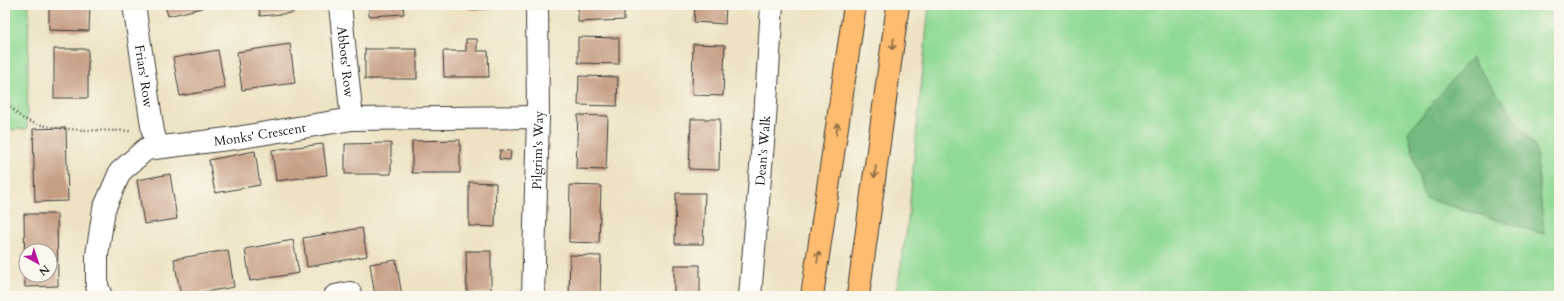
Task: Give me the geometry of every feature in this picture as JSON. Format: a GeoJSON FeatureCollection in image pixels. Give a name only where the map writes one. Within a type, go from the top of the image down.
{"type":"FeatureCollection","features":[{"type":"Feature","properties":{"kind":"highway"},"geometry":{"type":"LineString","coordinates":[[812,296],[855,5]]}},
{"type":"Feature","properties":{"kind":"highway"},"geometry":{"type":"LineString","coordinates":[[858,296],[898,5]]}},
{"type":"Feature","properties":{"kind":"street","name":"Friars' Row"},"geometry":{"type":"LineString","coordinates":[[134,5],[155,139]]}},
{"type":"Feature","properties":{"kind":"street","name":"Abbots' Row"},"geometry":{"type":"LineString","coordinates":[[340,5],[352,119]]}},
{"type":"Feature","properties":{"kind":"street","name":"Pilgrim's Way"},"geometry":{"type":"LineString","coordinates":[[533,296],[538,117],[537,5]]}},
{"type":"Feature","properties":{"kind":"street","name":"Dean's Walk"},"geometry":{"type":"LineString","coordinates":[[750,296],[765,119],[772,5]]}},
{"type":"Feature","properties":{"kind":"street","name":"Monks' Crescent"},"geometry":{"type":"LineString","coordinates":[[101,296],[97,286],[97,255],[104,208],[120,172],[155,139],[236,138],[352,119],[538,117]]}},
{"type":"Feature","properties":{"kind":"path"},"geometry":{"type":"LineString","coordinates":[[5,96],[7,102],[23,119],[44,126],[155,139]]}},
{"type":"Feature","properties":{"kind":"green space"},"geometry":{"type":"Polygon","coordinates":[[[5,5],[29,5],[27,129],[5,130],[5,5]]]}},
{"type":"Feature","properties":{"kind":"green space"},"geometry":{"type":"Polygon","coordinates":[[[929,5],[1559,5],[1559,296],[896,296],[908,221],[929,5]]]}},
{"type":"Feature","properties":{"kind":"green space"},"geometry":{"type":"Polygon","coordinates":[[[1471,58],[1536,148],[1544,234],[1424,198],[1408,132],[1471,58]]]}},
{"type":"Feature","properties":{"kind":"building"},"geometry":{"type":"Polygon","coordinates":[[[49,5],[90,5],[89,31],[49,30],[49,5]]]}},
{"type":"Feature","properties":{"kind":"building"},"geometry":{"type":"Polygon","coordinates":[[[165,5],[202,5],[202,8],[168,16],[165,5]]]}},
{"type":"Feature","properties":{"kind":"building"},"geometry":{"type":"Polygon","coordinates":[[[259,5],[292,5],[293,13],[260,16],[259,5]]]}},
{"type":"Feature","properties":{"kind":"building"},"geometry":{"type":"Polygon","coordinates":[[[369,5],[403,5],[404,14],[369,16],[369,5]]]}},
{"type":"Feature","properties":{"kind":"building"},"geometry":{"type":"Polygon","coordinates":[[[468,5],[495,5],[496,8],[469,10],[468,5]]]}},
{"type":"Feature","properties":{"kind":"building"},"geometry":{"type":"Polygon","coordinates":[[[578,5],[624,5],[624,20],[578,22],[578,5]]]}},
{"type":"Feature","properties":{"kind":"building"},"geometry":{"type":"Polygon","coordinates":[[[695,5],[726,5],[725,24],[694,22],[695,5]]]}},
{"type":"Feature","properties":{"kind":"building"},"geometry":{"type":"Polygon","coordinates":[[[578,37],[619,38],[619,64],[578,63],[578,37]]]}},
{"type":"Feature","properties":{"kind":"building"},"geometry":{"type":"Polygon","coordinates":[[[466,39],[477,39],[477,51],[488,51],[489,77],[444,77],[443,51],[466,51],[466,39]]]}},
{"type":"Feature","properties":{"kind":"building"},"geometry":{"type":"Polygon","coordinates":[[[290,44],[295,83],[242,90],[237,52],[290,44]]]}},
{"type":"Feature","properties":{"kind":"building"},"geometry":{"type":"Polygon","coordinates":[[[693,44],[725,45],[723,96],[692,95],[693,44]]]}},
{"type":"Feature","properties":{"kind":"building"},"geometry":{"type":"Polygon","coordinates":[[[54,49],[88,49],[88,98],[54,98],[54,49]]]}},
{"type":"Feature","properties":{"kind":"building"},"geometry":{"type":"Polygon","coordinates":[[[365,49],[417,49],[417,79],[365,79],[365,49]]]}},
{"type":"Feature","properties":{"kind":"building"},"geometry":{"type":"Polygon","coordinates":[[[218,50],[225,88],[180,96],[173,58],[218,50]]]}},
{"type":"Feature","properties":{"kind":"building"},"geometry":{"type":"Polygon","coordinates":[[[579,76],[618,77],[617,106],[578,105],[579,76]]]}},
{"type":"Feature","properties":{"kind":"building"},"geometry":{"type":"Polygon","coordinates":[[[578,115],[608,116],[606,170],[576,169],[578,115]]]}},
{"type":"Feature","properties":{"kind":"building"},"geometry":{"type":"Polygon","coordinates":[[[691,119],[720,119],[719,170],[689,169],[691,119]]]}},
{"type":"Feature","properties":{"kind":"building"},"geometry":{"type":"Polygon","coordinates":[[[66,128],[68,201],[35,202],[33,129],[66,128]]]}},
{"type":"Feature","properties":{"kind":"building"},"geometry":{"type":"Polygon","coordinates":[[[460,140],[460,173],[412,173],[412,141],[460,140]]]}},
{"type":"Feature","properties":{"kind":"building"},"geometry":{"type":"Polygon","coordinates":[[[391,143],[391,174],[345,174],[345,144],[391,143]]]}},
{"type":"Feature","properties":{"kind":"building"},"geometry":{"type":"Polygon","coordinates":[[[323,144],[327,175],[276,181],[272,150],[323,144]]]}},
{"type":"Feature","properties":{"kind":"building"},"geometry":{"type":"Polygon","coordinates":[[[500,150],[511,151],[510,160],[499,159],[500,150]]]}},
{"type":"Feature","properties":{"kind":"building"},"geometry":{"type":"Polygon","coordinates":[[[255,151],[260,185],[215,193],[209,160],[255,151]]]}},
{"type":"Feature","properties":{"kind":"building"},"geometry":{"type":"Polygon","coordinates":[[[170,174],[177,219],[144,224],[137,180],[170,174]]]}},
{"type":"Feature","properties":{"kind":"building"},"geometry":{"type":"Polygon","coordinates":[[[469,182],[496,183],[495,227],[469,226],[469,182]]]}},
{"type":"Feature","properties":{"kind":"building"},"geometry":{"type":"Polygon","coordinates":[[[570,185],[601,186],[599,243],[569,242],[570,185]]]}},
{"type":"Feature","properties":{"kind":"building"},"geometry":{"type":"Polygon","coordinates":[[[676,193],[705,193],[703,244],[675,244],[676,193]]]}},
{"type":"Feature","properties":{"kind":"building"},"geometry":{"type":"Polygon","coordinates":[[[24,214],[57,214],[57,243],[24,243],[24,214]]]}},
{"type":"Feature","properties":{"kind":"building"},"geometry":{"type":"Polygon","coordinates":[[[362,228],[367,256],[307,267],[303,238],[362,228]]]}},
{"type":"Feature","properties":{"kind":"building"},"geometry":{"type":"Polygon","coordinates":[[[293,240],[299,273],[250,281],[245,249],[293,240]]]}},
{"type":"Feature","properties":{"kind":"building"},"geometry":{"type":"Polygon","coordinates":[[[228,250],[234,287],[181,296],[174,259],[228,250]]]}},
{"type":"Feature","properties":{"kind":"building"},"geometry":{"type":"Polygon","coordinates":[[[466,251],[491,251],[491,293],[467,293],[466,251]]]}},
{"type":"Feature","properties":{"kind":"building"},"geometry":{"type":"Polygon","coordinates":[[[570,255],[601,256],[600,296],[569,296],[570,255]]]}},
{"type":"Feature","properties":{"kind":"building"},"geometry":{"type":"Polygon","coordinates":[[[396,260],[402,296],[375,296],[370,264],[396,260]]]}},
{"type":"Feature","properties":{"kind":"building"},"geometry":{"type":"Polygon","coordinates":[[[674,265],[700,265],[700,296],[674,296],[674,265]]]}},
{"type":"Feature","properties":{"kind":"building"},"geometry":{"type":"Polygon","coordinates":[[[25,283],[58,283],[58,286],[25,287],[25,283]]]}}]}
